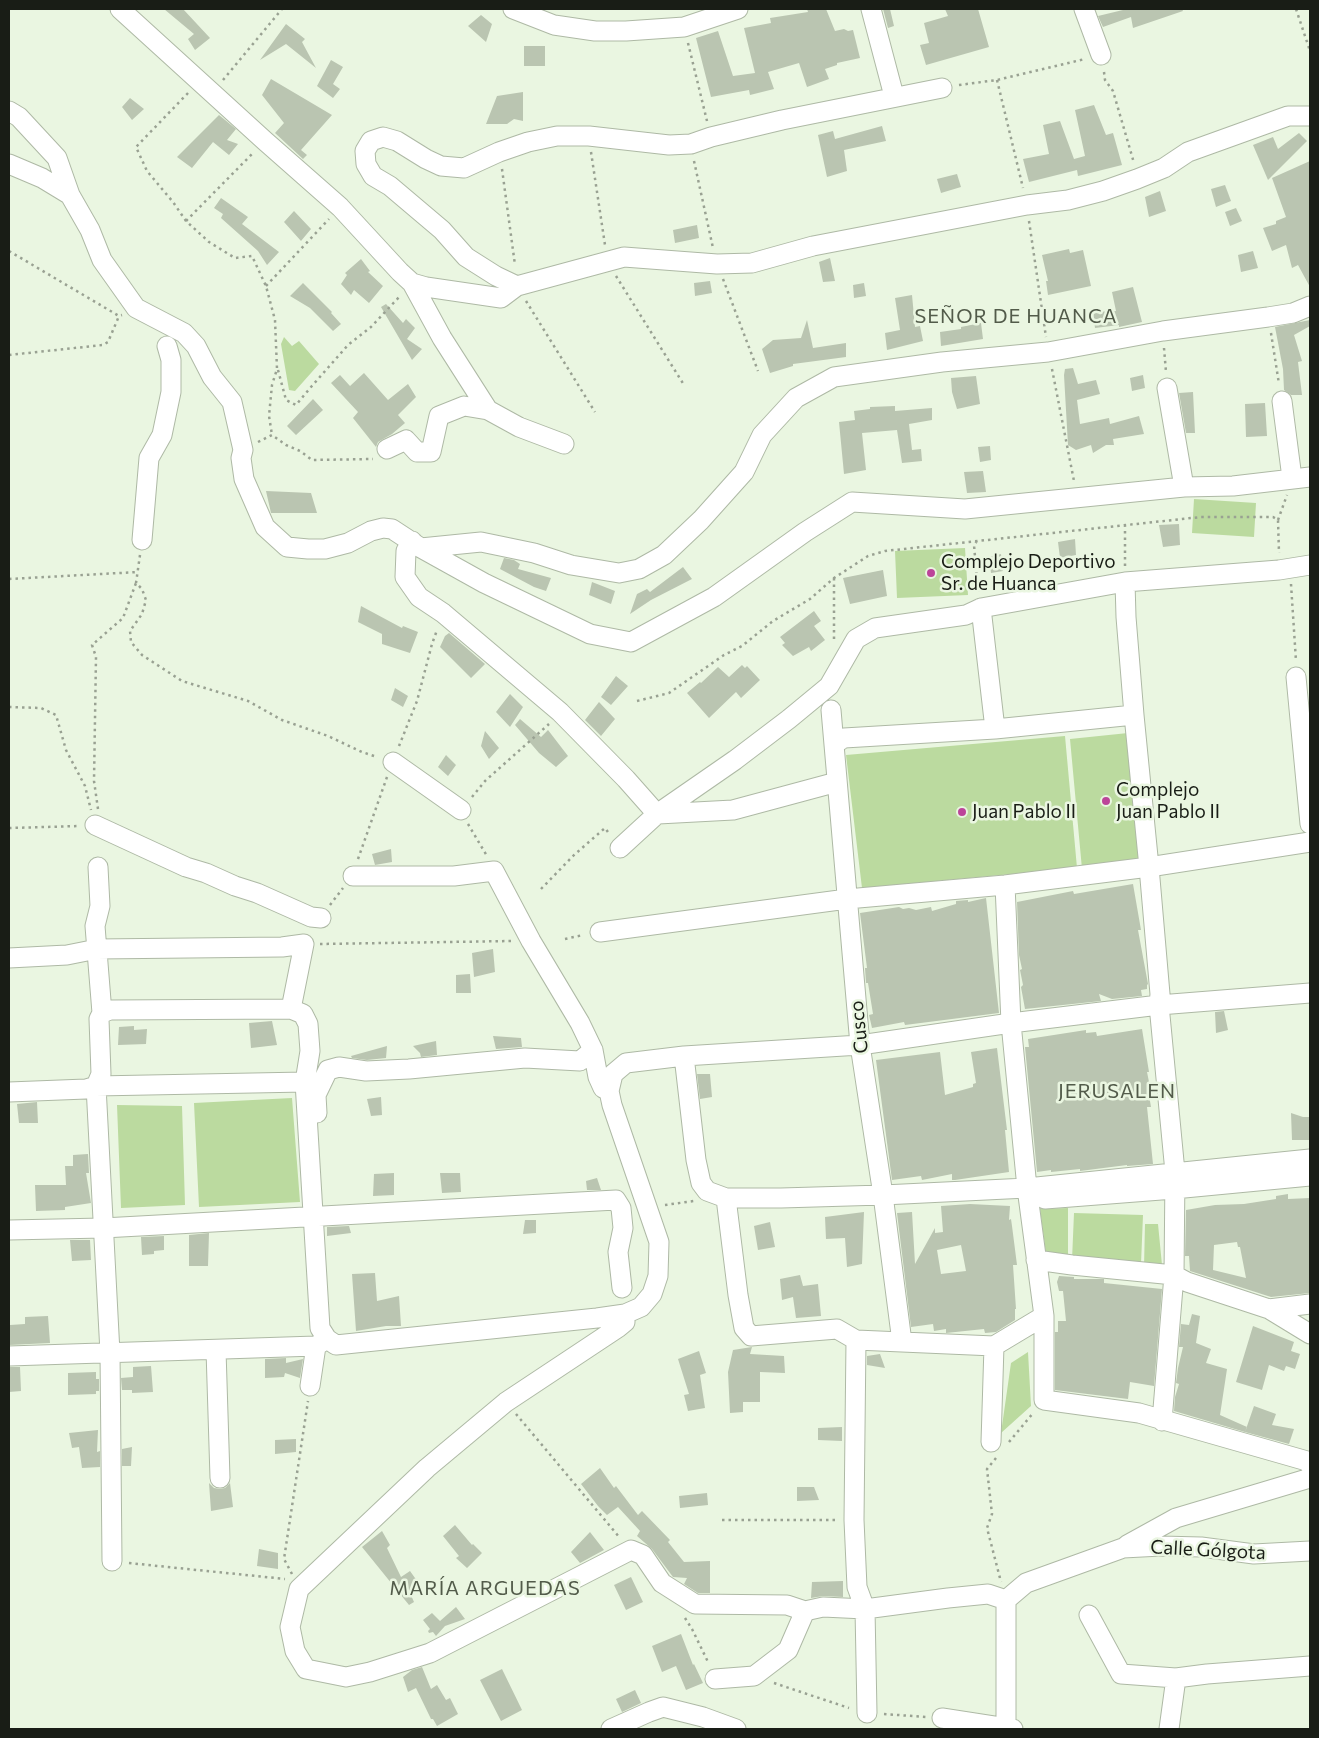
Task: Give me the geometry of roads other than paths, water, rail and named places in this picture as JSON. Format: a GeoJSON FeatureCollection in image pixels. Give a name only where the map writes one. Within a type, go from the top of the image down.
{"type":"FeatureCollection","features":[{"type":"Feature","properties":{"kind":"street"},"geometry":{"type":"LineString","coordinates":[[120,9],[340,207],[412,283],[442,338],[488,410]]}},
{"type":"Feature","properties":{"kind":"street"},"geometry":{"type":"LineString","coordinates":[[513,9],[554,25],[596,31],[626,31],[684,26],[738,9]]}},
{"type":"Feature","properties":{"kind":"street"},"geometry":{"type":"LineString","coordinates":[[871,9],[894,96]]}},
{"type":"Feature","properties":{"kind":"street"},"geometry":{"type":"LineString","coordinates":[[1084,9],[1101,55]]}},
{"type":"Feature","properties":{"kind":"street"},"geometry":{"type":"LineString","coordinates":[[517,286],[496,276],[466,257],[442,230],[390,186],[373,176],[366,164],[364,151],[371,141],[384,137],[397,141],[441,166],[464,168],[514,147],[557,136],[589,136],[669,145],[691,144],[711,137],[782,120],[894,96],[942,88]]}},
{"type":"Feature","properties":{"kind":"street"},"geometry":{"type":"LineString","coordinates":[[9,111],[19,117],[57,158],[70,195],[90,230],[102,260],[128,312],[184,333],[196,346],[212,377],[232,402],[243,450],[240,458],[244,479],[265,527],[287,547],[326,549],[348,543],[372,531],[384,528],[392,529],[413,547],[590,634],[631,642],[714,597],[805,532],[852,502],[965,509],[1184,487],[1297,483],[1282,401]]}},
{"type":"Feature","properties":{"kind":"street"},"geometry":{"type":"LineString","coordinates":[[412,283],[426,287],[501,298],[517,286],[624,257],[717,264],[752,263],[812,246],[1027,205],[1068,200],[1103,191],[1164,168],[1188,152],[1288,116],[1310,116]]}},
{"type":"Feature","properties":{"kind":"street"},"geometry":{"type":"LineString","coordinates":[[9,164],[42,178],[70,195]]}},
{"type":"Feature","properties":{"kind":"street"},"geometry":{"type":"LineString","coordinates":[[413,547],[481,542],[534,553],[571,565],[619,573],[639,568],[664,555],[701,520],[744,472],[762,434],[796,398],[834,377],[942,362],[1048,352],[1163,331],[1293,313],[1310,306]]}},
{"type":"Feature","properties":{"kind":"street"},"geometry":{"type":"LineString","coordinates":[[142,540],[149,458],[162,435],[171,392],[171,360],[167,346]]}},
{"type":"Feature","properties":{"kind":"street"},"geometry":{"type":"LineString","coordinates":[[1167,388],[1184,487]]}},
{"type":"Feature","properties":{"kind":"street"},"geometry":{"type":"LineString","coordinates":[[387,449],[406,440],[417,452],[431,452],[439,416],[464,406],[488,410],[519,427],[564,444]]}},
{"type":"Feature","properties":{"kind":"street"},"geometry":{"type":"LineString","coordinates":[[413,547],[405,577],[419,597],[443,613],[560,712],[626,779],[657,814]]}},
{"type":"Feature","properties":{"kind":"street"},"geometry":{"type":"LineString","coordinates":[[620,848],[657,814],[735,760],[829,686],[856,639],[875,628],[966,615],[980,608],[1125,582],[1304,567]]}},
{"type":"Feature","properties":{"kind":"street"},"geometry":{"type":"LineString","coordinates":[[1125,582],[1134,715],[1160,994],[1159,1005],[1174,1180],[1174,1274],[1162,1421]]}},
{"type":"Feature","properties":{"kind":"street"},"geometry":{"type":"LineString","coordinates":[[980,608],[995,729]]}},
{"type":"Feature","properties":{"kind":"street"},"geometry":{"type":"LineString","coordinates":[[1296,677],[1310,824]]}},
{"type":"Feature","properties":{"kind":"street","name":"Cusco"},"geometry":{"type":"LineString","coordinates":[[831,710],[860,1045],[883,1195],[902,1342]]}},
{"type":"Feature","properties":{"kind":"street"},"geometry":{"type":"LineString","coordinates":[[834,744],[844,738],[995,729],[1134,715]]}},
{"type":"Feature","properties":{"kind":"street"},"geometry":{"type":"LineString","coordinates":[[393,762],[461,810]]}},
{"type":"Feature","properties":{"kind":"street"},"geometry":{"type":"LineString","coordinates":[[657,814],[733,810],[837,782]]}},
{"type":"Feature","properties":{"kind":"street"},"geometry":{"type":"LineString","coordinates":[[97,821],[186,867],[257,893],[311,917],[321,918]]}},
{"type":"Feature","properties":{"kind":"street"},"geometry":{"type":"LineString","coordinates":[[600,932],[847,899],[1005,884],[1149,867],[1310,842]]}},
{"type":"Feature","properties":{"kind":"street"},"geometry":{"type":"LineString","coordinates":[[98,867],[100,906],[95,926],[102,1013],[99,1019],[100,1074],[96,1086],[110,1353],[112,1561]]}},
{"type":"Feature","properties":{"kind":"street"},"geometry":{"type":"LineString","coordinates":[[353,876],[454,876],[494,871],[531,941],[580,1023],[592,1050],[598,1077],[603,1088],[609,1091]]}},
{"type":"Feature","properties":{"kind":"street"},"geometry":{"type":"LineString","coordinates":[[1005,884],[1011,1023],[1026,1188],[1044,1316],[1044,1400],[1139,1413],[1307,1461],[1310,1465]]}},
{"type":"Feature","properties":{"kind":"street"},"geometry":{"type":"LineString","coordinates":[[9,958],[67,955],[97,948],[282,947],[304,944],[291,1009]]}},
{"type":"Feature","properties":{"kind":"street"},"geometry":{"type":"LineString","coordinates":[[9,1356],[216,1350],[321,1343],[336,1345],[626,1314],[641,1308],[652,1294],[658,1276],[659,1242],[612,1105],[609,1091],[613,1074],[626,1063],[684,1056],[860,1045],[1011,1023],[1159,1005],[1310,993]]}},
{"type":"Feature","properties":{"kind":"street"},"geometry":{"type":"LineString","coordinates":[[102,1013],[110,1010],[291,1009],[303,1014],[308,1024],[310,1051],[305,1082],[321,1343],[310,1386]]}},
{"type":"Feature","properties":{"kind":"street"},"geometry":{"type":"LineString","coordinates":[[308,1120],[314,1120],[317,1117],[316,1095],[328,1070],[339,1066],[366,1071],[409,1069],[525,1058],[580,1061],[592,1050]]}},
{"type":"Feature","properties":{"kind":"street"},"geometry":{"type":"LineString","coordinates":[[684,1056],[696,1160],[701,1183],[707,1191],[726,1198],[883,1195],[1026,1188],[1045,1199],[1310,1158]]}},
{"type":"Feature","properties":{"kind":"street"},"geometry":{"type":"LineString","coordinates":[[9,1092],[86,1089],[96,1086],[305,1082]]}},
{"type":"Feature","properties":{"kind":"street"},"geometry":{"type":"LineString","coordinates":[[1174,1180],[1310,1176]]}},
{"type":"Feature","properties":{"kind":"street"},"geometry":{"type":"LineString","coordinates":[[726,1198],[738,1295],[744,1328],[751,1336],[837,1329],[856,1340],[994,1346],[1044,1316]]}},
{"type":"Feature","properties":{"kind":"street"},"geometry":{"type":"LineString","coordinates":[[9,1230],[103,1228],[313,1218],[616,1200],[621,1208],[623,1228],[618,1252],[622,1288]]}},
{"type":"Feature","properties":{"kind":"street"},"geometry":{"type":"LineString","coordinates":[[1036,1260],[1174,1274],[1186,1282],[1269,1309],[1310,1334]]}},
{"type":"Feature","properties":{"kind":"street"},"geometry":{"type":"LineString","coordinates":[[1269,1309],[1310,1304]]}},
{"type":"Feature","properties":{"kind":"street"},"geometry":{"type":"LineString","coordinates":[[626,1314],[625,1322],[619,1327],[506,1402],[427,1468],[297,1584],[290,1627],[295,1651],[306,1669],[346,1677],[370,1672],[430,1653],[631,1550],[643,1555],[662,1583],[695,1604],[787,1605],[805,1611],[822,1607],[865,1609],[988,1594],[1006,1600],[1009,1729],[942,1718]]}},
{"type":"Feature","properties":{"kind":"street"},"geometry":{"type":"LineString","coordinates":[[856,1340],[854,1520],[857,1588],[865,1609],[866,1713]]}},
{"type":"Feature","properties":{"kind":"street"},"geometry":{"type":"LineString","coordinates":[[994,1346],[998,1448]]}},
{"type":"Feature","properties":{"kind":"street"},"geometry":{"type":"LineString","coordinates":[[216,1350],[220,1478]]}},
{"type":"Feature","properties":{"kind":"street"},"geometry":{"type":"LineString","coordinates":[[1123,1548],[1176,1518],[1310,1478]]}},
{"type":"Feature","properties":{"kind":"street","name":"Calle Gólgota"},"geometry":{"type":"LineString","coordinates":[[1006,1600],[1026,1584],[1123,1548],[1161,1546],[1201,1547],[1254,1554],[1310,1551]]}},
{"type":"Feature","properties":{"kind":"street"},"geometry":{"type":"LineString","coordinates":[[716,1679],[754,1676],[788,1650],[805,1611]]}},
{"type":"Feature","properties":{"kind":"street"},"geometry":{"type":"LineString","coordinates":[[1089,1615],[1121,1674],[1176,1678],[1310,1666]]}},
{"type":"Feature","properties":{"kind":"street"},"geometry":{"type":"LineString","coordinates":[[1169,1729],[1176,1678]]}},
{"type":"Feature","properties":{"kind":"street"},"geometry":{"type":"LineString","coordinates":[[611,1729],[649,1712],[663,1708],[704,1717],[736,1729]]}},
{"type":"Feature","properties":{"kind":"place","name":"Complejo Deportivo Sr. de Huanca"},"geometry":{"type":"Point","coordinates":[931,573]}},
{"type":"Feature","properties":{"kind":"place","name":"Complejo Juan Pablo II"},"geometry":{"type":"Point","coordinates":[1106,801]}},
{"type":"Feature","properties":{"kind":"place","name":"Juan Pablo II"},"geometry":{"type":"Point","coordinates":[962,812]}},
{"type":"Feature","properties":{"kind":"district","name":"SEÑOR DE HUANCA"},"geometry":{"type":"Point","coordinates":[1016,316]}},
{"type":"Feature","properties":{"kind":"district","name":"JERUSALEN"},"geometry":{"type":"Point","coordinates":[1117,1091]}},
{"type":"Feature","properties":{"kind":"district","name":"MARÍA ARGUEDAS"},"geometry":{"type":"Point","coordinates":[485,1588]}}]}
